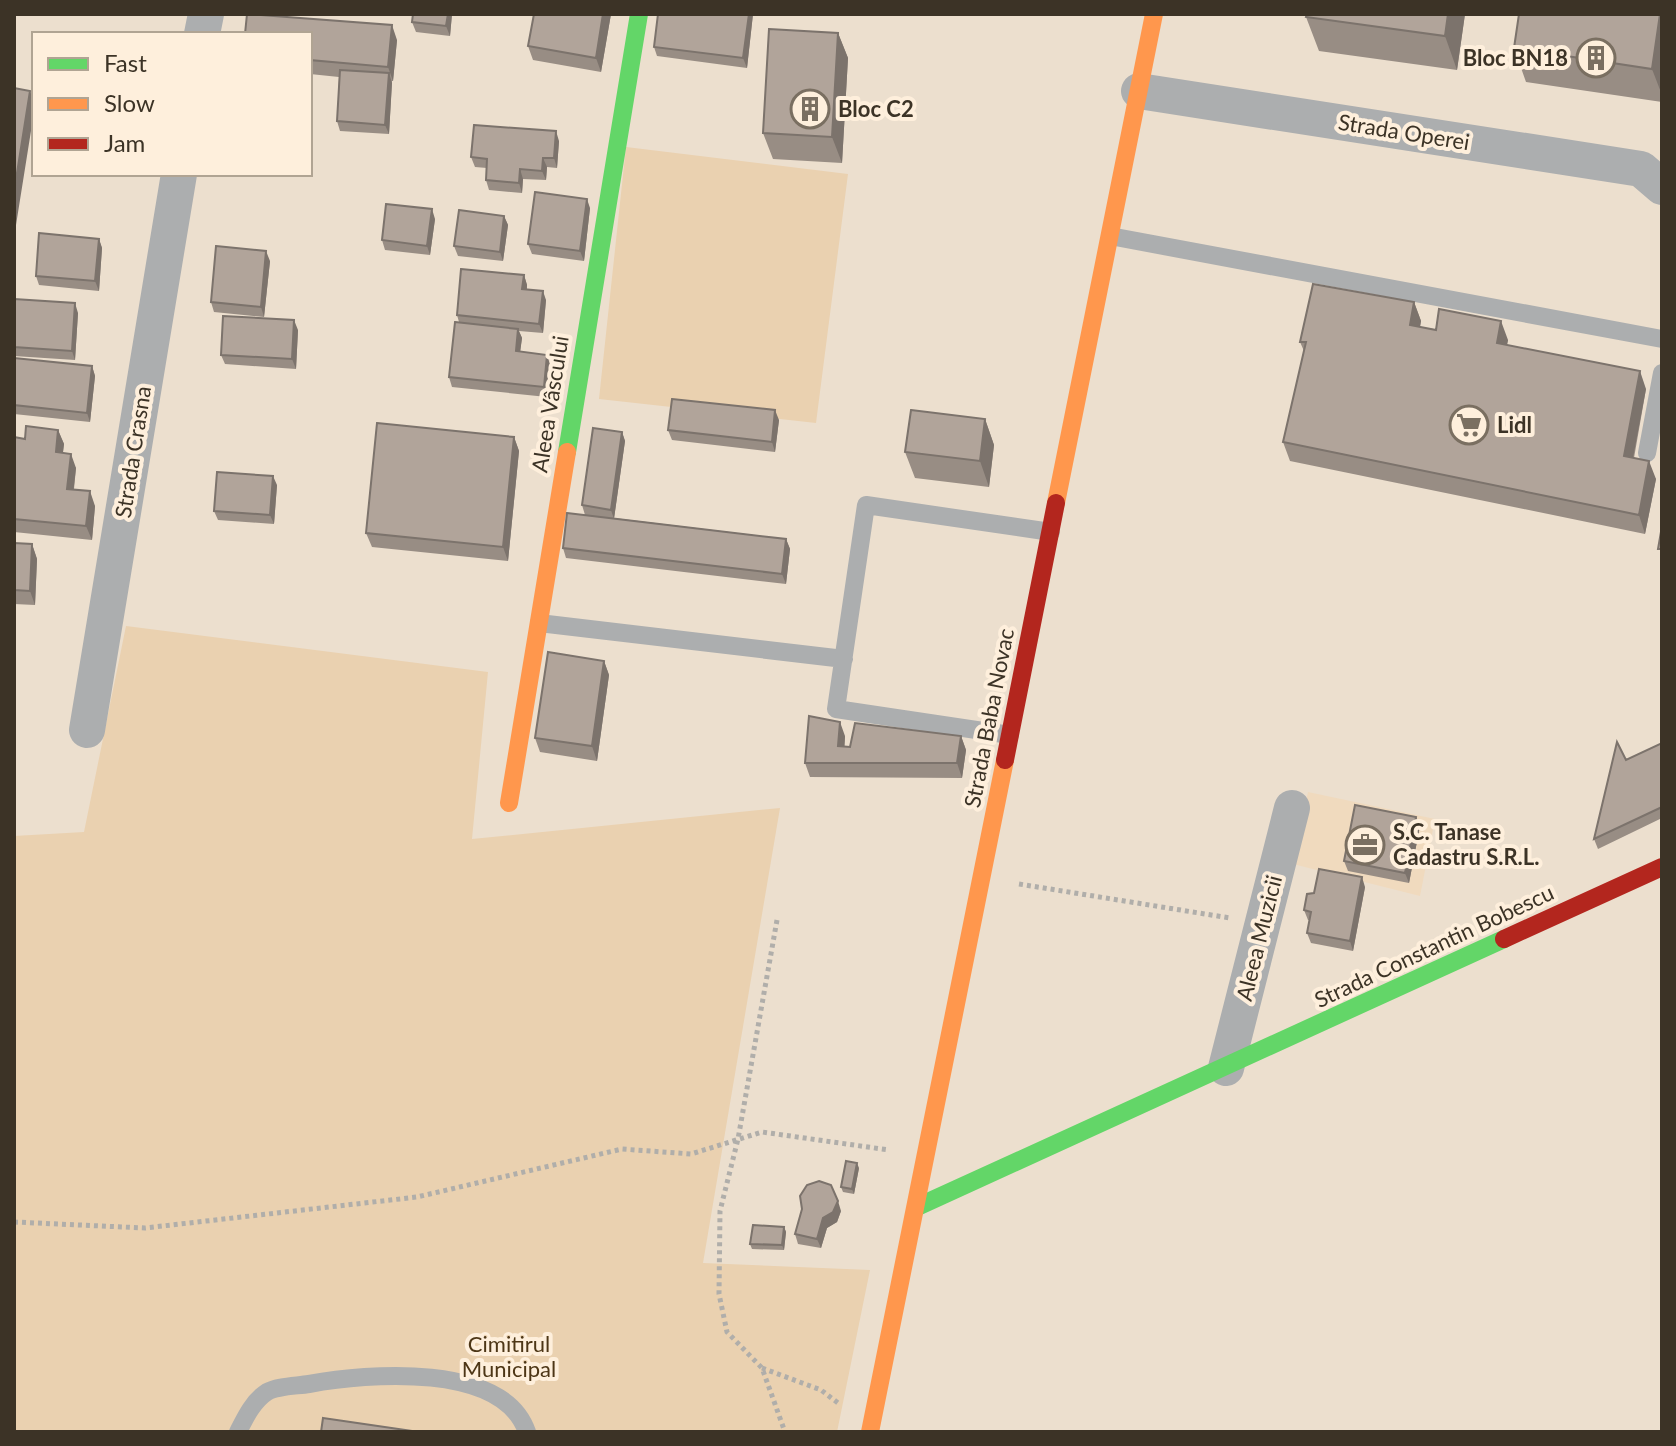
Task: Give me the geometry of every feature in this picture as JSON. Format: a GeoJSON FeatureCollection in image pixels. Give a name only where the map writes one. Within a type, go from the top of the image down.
{"type":"FeatureCollection","features":[{"type":"Feature","properties":{"kind":"street","name":"Aleea Vâscului"},"geometry":{"type":"LineString","coordinates":[[509,803],[639,14]]}},
{"type":"Feature","properties":{"kind":"street","name":"Strada Baba Novac"},"geometry":{"type":"LineString","coordinates":[[871,1430],[1154,14]]}},
{"type":"Feature","properties":{"kind":"street","name":"Strada Operei"},"geometry":{"type":"LineString","coordinates":[[1139,91],[1641,169],[1662,187]]}},
{"type":"Feature","properties":{"kind":"street","name":"Strada Crasna"},"geometry":{"type":"LineString","coordinates":[[87,730],[179,176]]}},
{"type":"Feature","properties":{"kind":"street","name":"Aleea Muzicii"},"geometry":{"type":"LineString","coordinates":[[1226,1068],[1292,808]]}},
{"type":"Feature","properties":{"kind":"street","name":"Strada Constantin Bobescu"},"geometry":{"type":"LineString","coordinates":[[917,1207],[1662,867]]}},
{"type":"Feature","properties":{"kind":"lane"},"geometry":{"type":"LineString","coordinates":[[1110,236],[1662,339]]}},
{"type":"Feature","properties":{"kind":"lane"},"geometry":{"type":"LineString","coordinates":[[1647,453],[1662,373]]}},
{"type":"Feature","properties":{"kind":"lane"},"geometry":{"type":"LineString","coordinates":[[1010,735],[836,709],[866,505],[1051,532]]}},
{"type":"Feature","properties":{"kind":"lane"},"geometry":{"type":"LineString","coordinates":[[539,623],[844,659]]}},
{"type":"Feature","properties":{"kind":"lane"},"geometry":{"type":"LineString","coordinates":[[238,1432],[248,1413],[268,1391],[323,1381],[399,1375],[469,1383],[515,1407],[527,1432]]}},
{"type":"Feature","properties":{"kind":"path"},"geometry":{"type":"LineString","coordinates":[[981,878],[1263,923]]}},
{"type":"Feature","properties":{"kind":"path"},"geometry":{"type":"LineString","coordinates":[[777,920],[738,1139],[720,1211],[719,1294],[727,1332],[762,1368],[785,1432]]}},
{"type":"Feature","properties":{"kind":"path"},"geometry":{"type":"LineString","coordinates":[[14,1222],[145,1228],[417,1197],[622,1149],[691,1154],[762,1132],[925,1156]]}},
{"type":"Feature","properties":{"kind":"path"},"geometry":{"type":"LineString","coordinates":[[762,1368],[821,1390],[871,1430]]}},
{"type":"Feature","properties":{"kind":"shaded area"},"geometry":{"type":"Polygon","coordinates":[[[1308,792],[1435,819],[1420,896],[1293,864],[1308,792]]]}},
{"type":"Feature","properties":{"kind":"green space"},"geometry":{"type":"Polygon","coordinates":[[[626,147],[848,174],[816,423],[599,399],[626,147]]]}},
{"type":"Feature","properties":{"kind":"green space","name":"Cimitirul Municipal"},"geometry":{"type":"Polygon","coordinates":[[[126,626],[488,672],[472,839],[780,808],[703,1263],[870,1270],[837,1432],[14,1432],[14,836],[84,832],[126,626]]]}},
{"type":"Feature","properties":{"kind":"building"},"geometry":{"type":"Polygon","coordinates":[[[247,14],[392,25],[388,67],[312,60],[312,32],[245,32],[247,14]]]}},
{"type":"Feature","properties":{"kind":"building"},"geometry":{"type":"Polygon","coordinates":[[[413,14],[448,14],[446,26],[412,22],[413,14]]]}},
{"type":"Feature","properties":{"kind":"building"},"geometry":{"type":"Polygon","coordinates":[[[534,14],[603,14],[596,58],[528,46],[534,14]]]}},
{"type":"Feature","properties":{"kind":"building"},"geometry":{"type":"Polygon","coordinates":[[[658,14],[749,14],[743,58],[654,47],[658,14]]]}},
{"type":"Feature","properties":{"kind":"building"},"geometry":{"type":"Polygon","coordinates":[[[1307,14],[1448,14],[1445,36],[1306,17],[1307,14]]]}},
{"type":"Feature","properties":{"kind":"building"},"geometry":{"type":"Polygon","coordinates":[[[1519,14],[1660,14],[1652,69],[1514,48],[1519,14]]]}},
{"type":"Feature","properties":{"kind":"building","name":"Bloc C2"},"geometry":{"type":"Polygon","coordinates":[[[769,29],[838,33],[832,137],[763,133],[769,29]]]}},
{"type":"Feature","properties":{"kind":"building"},"geometry":{"type":"Polygon","coordinates":[[[340,70],[389,73],[385,125],[337,121],[340,70]]]}},
{"type":"Feature","properties":{"kind":"building"},"geometry":{"type":"Polygon","coordinates":[[[14,88],[30,91],[14,192],[14,88]]]}},
{"type":"Feature","properties":{"kind":"building"},"geometry":{"type":"Polygon","coordinates":[[[474,125],[556,131],[554,158],[543,158],[542,171],[520,169],[519,183],[486,180],[487,159],[471,157],[474,125]]]}},
{"type":"Feature","properties":{"kind":"building"},"geometry":{"type":"Polygon","coordinates":[[[535,192],[587,199],[580,251],[528,244],[535,192]]]}},
{"type":"Feature","properties":{"kind":"building"},"geometry":{"type":"Polygon","coordinates":[[[386,204],[432,209],[427,246],[382,240],[386,204]]]}},
{"type":"Feature","properties":{"kind":"building"},"geometry":{"type":"Polygon","coordinates":[[[459,210],[504,216],[500,252],[454,246],[459,210]]]}},
{"type":"Feature","properties":{"kind":"building"},"geometry":{"type":"Polygon","coordinates":[[[39,233],[99,239],[95,281],[36,276],[39,233]]]}},
{"type":"Feature","properties":{"kind":"building"},"geometry":{"type":"Polygon","coordinates":[[[216,246],[266,251],[261,307],[211,302],[216,246]]]}},
{"type":"Feature","properties":{"kind":"building"},"geometry":{"type":"Polygon","coordinates":[[[461,269],[524,275],[522,289],[543,291],[539,324],[457,315],[461,269]]]}},
{"type":"Feature","properties":{"kind":"building","name":"Lidl"},"geometry":{"type":"Polygon","coordinates":[[[1313,284],[1414,302],[1410,325],[1436,330],[1439,309],[1501,321],[1497,343],[1640,371],[1624,456],[1649,461],[1639,515],[1283,442],[1306,342],[1300,342],[1313,284]]]}},
{"type":"Feature","properties":{"kind":"building"},"geometry":{"type":"Polygon","coordinates":[[[14,299],[75,303],[72,351],[14,347],[14,299]]]}},
{"type":"Feature","properties":{"kind":"building"},"geometry":{"type":"Polygon","coordinates":[[[223,316],[294,320],[292,359],[221,355],[223,316]]]}},
{"type":"Feature","properties":{"kind":"building"},"geometry":{"type":"Polygon","coordinates":[[[455,322],[518,329],[516,351],[547,355],[544,387],[449,377],[455,322]]]}},
{"type":"Feature","properties":{"kind":"building"},"geometry":{"type":"Polygon","coordinates":[[[14,358],[92,366],[87,413],[14,405],[14,358]]]}},
{"type":"Feature","properties":{"kind":"building"},"geometry":{"type":"Polygon","coordinates":[[[672,399],[775,410],[772,442],[668,430],[672,399]]]}},
{"type":"Feature","properties":{"kind":"building"},"geometry":{"type":"Polygon","coordinates":[[[911,410],[985,419],[980,461],[905,452],[911,410]]]}},
{"type":"Feature","properties":{"kind":"building"},"geometry":{"type":"Polygon","coordinates":[[[377,423],[514,437],[503,547],[366,533],[377,423]]]}},
{"type":"Feature","properties":{"kind":"building"},"geometry":{"type":"Polygon","coordinates":[[[26,426],[58,430],[56,452],[71,454],[67,489],[90,491],[86,526],[14,519],[14,437],[25,439],[26,426]]]}},
{"type":"Feature","properties":{"kind":"building"},"geometry":{"type":"Polygon","coordinates":[[[593,428],[622,432],[611,510],[582,505],[593,428]]]}},
{"type":"Feature","properties":{"kind":"building"},"geometry":{"type":"Polygon","coordinates":[[[217,472],[273,476],[270,515],[214,511],[217,472]]]}},
{"type":"Feature","properties":{"kind":"building"},"geometry":{"type":"Polygon","coordinates":[[[567,513],[786,539],[782,574],[563,548],[567,513]]]}},
{"type":"Feature","properties":{"kind":"building"},"geometry":{"type":"Polygon","coordinates":[[[1662,526],[1662,549],[1658,549],[1662,526]]]}},
{"type":"Feature","properties":{"kind":"building"},"geometry":{"type":"Polygon","coordinates":[[[14,543],[32,544],[30,591],[14,590],[14,543]]]}},
{"type":"Feature","properties":{"kind":"building"},"geometry":{"type":"Polygon","coordinates":[[[548,652],[604,661],[592,746],[535,738],[548,652]]]}},
{"type":"Feature","properties":{"kind":"building"},"geometry":{"type":"Polygon","coordinates":[[[809,716],[840,722],[838,746],[850,747],[855,723],[961,736],[957,763],[805,763],[809,716]]]}},
{"type":"Feature","properties":{"kind":"building"},"geometry":{"type":"Polygon","coordinates":[[[1617,742],[1626,760],[1662,743],[1662,807],[1594,839],[1617,742]]]}},
{"type":"Feature","properties":{"kind":"building"},"geometry":{"type":"Polygon","coordinates":[[[1355,805],[1416,817],[1405,873],[1344,861],[1355,805]]]}},
{"type":"Feature","properties":{"kind":"building"},"geometry":{"type":"Polygon","coordinates":[[[1319,869],[1362,877],[1350,941],[1307,933],[1311,912],[1304,910],[1307,894],[1314,893],[1319,869]]]}},
{"type":"Feature","properties":{"kind":"building"},"geometry":{"type":"Polygon","coordinates":[[[846,1161],[857,1163],[852,1189],[841,1187],[846,1161]]]}},
{"type":"Feature","properties":{"kind":"building"},"geometry":{"type":"Polygon","coordinates":[[[819,1181],[831,1185],[838,1201],[833,1212],[823,1218],[817,1239],[795,1234],[802,1209],[800,1196],[807,1185],[819,1181]]]}},
{"type":"Feature","properties":{"kind":"building"},"geometry":{"type":"Polygon","coordinates":[[[753,1225],[784,1227],[782,1245],[750,1244],[753,1225]]]}},
{"type":"Feature","properties":{"kind":"building"},"geometry":{"type":"Polygon","coordinates":[[[323,1418],[419,1432],[321,1432],[323,1418]]]}},
{"type":"Feature","properties":{"kind":"traffic: fast"},"geometry":{"type":"LineString","coordinates":[[567,452],[639,14]]}},
{"type":"Feature","properties":{"kind":"traffic: fast"},"geometry":{"type":"LineString","coordinates":[[917,1207],[1504,939]]}},
{"type":"Feature","properties":{"kind":"traffic: slow"},"geometry":{"type":"LineString","coordinates":[[1056,503],[1154,14]]}},
{"type":"Feature","properties":{"kind":"traffic: slow"},"geometry":{"type":"LineString","coordinates":[[509,803],[567,452]]}},
{"type":"Feature","properties":{"kind":"traffic: slow"},"geometry":{"type":"LineString","coordinates":[[870,1432],[1005,760]]}},
{"type":"Feature","properties":{"kind":"traffic: jam"},"geometry":{"type":"LineString","coordinates":[[1005,760],[1056,503]]}},
{"type":"Feature","properties":{"kind":"traffic: jam"},"geometry":{"type":"LineString","coordinates":[[1504,939],[1662,867]]}},
{"type":"Feature","properties":{"kind":"place","name":"Bloc BN18"},"geometry":{"type":"Point","coordinates":[1596,58]}},
{"type":"Feature","properties":{"kind":"place","name":"Bloc C2"},"geometry":{"type":"Point","coordinates":[810,109]}},
{"type":"Feature","properties":{"kind":"place","name":"Lidl"},"geometry":{"type":"Point","coordinates":[1469,425]}},
{"type":"Feature","properties":{"kind":"place","name":"S.C. Tanase Cadastru S.R.L."},"geometry":{"type":"Point","coordinates":[1365,845]}}]}
